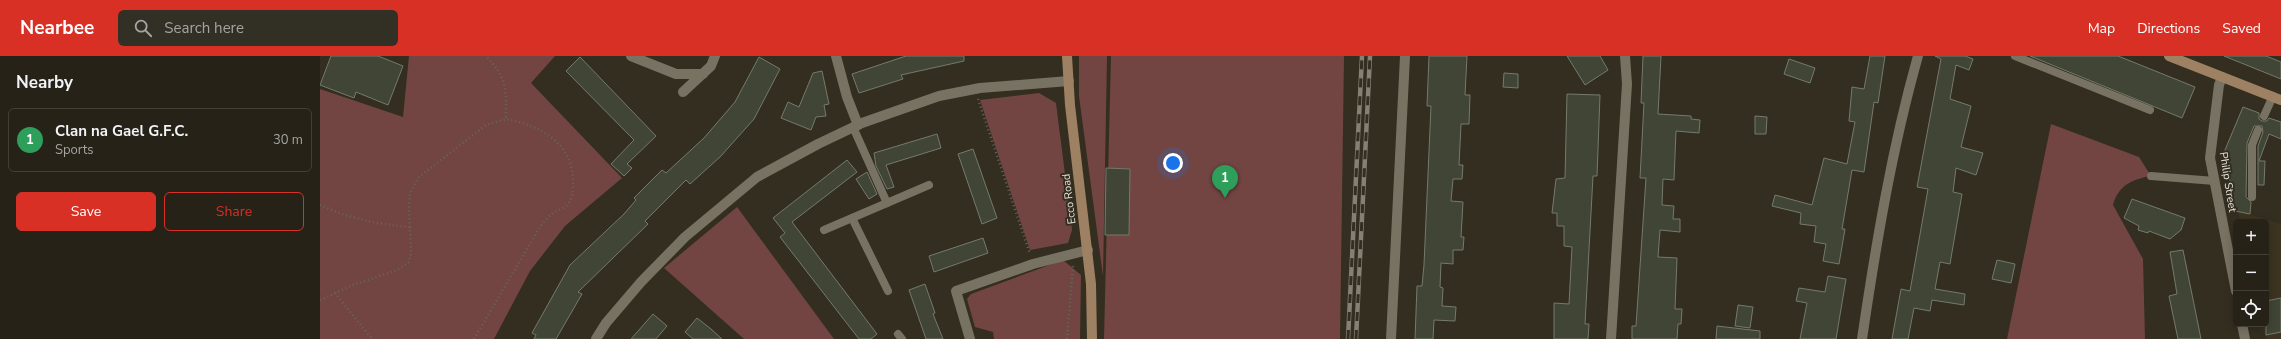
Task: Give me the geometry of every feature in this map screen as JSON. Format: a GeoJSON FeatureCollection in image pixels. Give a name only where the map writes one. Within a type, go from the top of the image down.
{"type":"FeatureCollection","features":[{"type":"Feature","properties":{"kind":"street"},"geometry":{"type":"LineString","coordinates":[[631,56],[676,74],[703,74]]}},
{"type":"Feature","properties":{"kind":"street"},"geometry":{"type":"LineString","coordinates":[[683,92],[712,66],[715,56]]}},
{"type":"Feature","properties":{"kind":"street"},"geometry":{"type":"LineString","coordinates":[[836,56],[856,126]]}},
{"type":"Feature","properties":{"kind":"street","name":"Ecco Road"},"geometry":{"type":"LineString","coordinates":[[1067,56],[1092,284],[1092,339]]}},
{"type":"Feature","properties":{"kind":"street"},"geometry":{"type":"LineString","coordinates":[[1391,339],[1405,56]]}},
{"type":"Feature","properties":{"kind":"street"},"geometry":{"type":"LineString","coordinates":[[1611,339],[1627,84],[1626,56]]}},
{"type":"Feature","properties":{"kind":"street"},"geometry":{"type":"LineString","coordinates":[[1862,339],[1872,270],[1907,95],[1918,56]]}},
{"type":"Feature","properties":{"kind":"street"},"geometry":{"type":"LineString","coordinates":[[2169,56],[2277,98]]}},
{"type":"Feature","properties":{"kind":"street","name":"Philip Street"},"geometry":{"type":"LineString","coordinates":[[2222,77],[2219,85],[2210,158],[2233,275]]}},
{"type":"Feature","properties":{"kind":"street"},"geometry":{"type":"LineString","coordinates":[[596,339],[606,323],[641,282],[685,237],[757,177],[856,126],[939,96],[974,89],[1069,81]]}},
{"type":"Feature","properties":{"kind":"street"},"geometry":{"type":"LineString","coordinates":[[970,339],[956,291],[1033,264],[1075,252],[1088,250]]}},
{"type":"Feature","properties":{"kind":"street"},"geometry":{"type":"LineString","coordinates":[[2243,327],[2245,339]]}},
{"type":"Feature","properties":{"kind":"lane"},"geometry":{"type":"LineString","coordinates":[[2015,56],[2150,110]]}},
{"type":"Feature","properties":{"kind":"lane"},"geometry":{"type":"LineString","coordinates":[[2264,116],[2277,98]]}},
{"type":"Feature","properties":{"kind":"lane"},"geometry":{"type":"LineString","coordinates":[[856,126],[887,203]]}},
{"type":"Feature","properties":{"kind":"lane"},"geometry":{"type":"LineString","coordinates":[[2252,197],[2252,145],[2258,130]]}},
{"type":"Feature","properties":{"kind":"lane"},"geometry":{"type":"LineString","coordinates":[[2151,176],[2215,181]]}},
{"type":"Feature","properties":{"kind":"lane"},"geometry":{"type":"LineString","coordinates":[[824,230],[929,185]]}},
{"type":"Feature","properties":{"kind":"lane"},"geometry":{"type":"LineString","coordinates":[[852,218],[888,291]]}},
{"type":"Feature","properties":{"kind":"path"},"geometry":{"type":"LineString","coordinates":[[486,56],[499,69],[506,88],[506,119]]}},
{"type":"Feature","properties":{"kind":"path"},"geometry":{"type":"LineString","coordinates":[[974,89],[1033,264]]}},
{"type":"Feature","properties":{"kind":"path"},"geometry":{"type":"LineString","coordinates":[[320,300],[353,285],[397,270],[409,262],[411,253],[410,193],[419,177],[486,124],[506,119],[525,123],[542,130],[566,152],[573,174],[573,194],[567,205],[551,214],[538,230],[474,339]]}},
{"type":"Feature","properties":{"kind":"path"},"geometry":{"type":"LineString","coordinates":[[320,205],[345,216],[372,223],[410,227]]}},
{"type":"Feature","properties":{"kind":"path"},"geometry":{"type":"LineString","coordinates":[[1067,339],[1071,280],[1075,252]]}},
{"type":"Feature","properties":{"kind":"path"},"geometry":{"type":"LineString","coordinates":[[335,293],[372,339]]}},
{"type":"Feature","properties":{"kind":"shaded area"},"geometry":{"type":"Polygon","coordinates":[[[409,56],[555,56],[531,83],[622,178],[565,226],[530,271],[494,339],[320,339],[320,89],[403,117],[409,56]]]}},
{"type":"Feature","properties":{"kind":"shaded area"},"geometry":{"type":"Polygon","coordinates":[[[1079,56],[1107,56],[1103,276],[1079,96],[1079,56]]]}},
{"type":"Feature","properties":{"kind":"shaded area"},"geometry":{"type":"Polygon","coordinates":[[[1111,56],[1344,56],[1340,339],[1104,339],[1111,56]]]}},
{"type":"Feature","properties":{"kind":"shaded area"},"geometry":{"type":"Polygon","coordinates":[[[1039,93],[1056,103],[1072,230],[1068,243],[1030,250],[980,100],[1039,93]]]}},
{"type":"Feature","properties":{"kind":"shaded area"},"geometry":{"type":"Polygon","coordinates":[[[2051,124],[2139,157],[2151,176],[2132,181],[2127,184],[2118,193],[2113,205],[2143,259],[2145,339],[2007,339],[2051,124]]]}},
{"type":"Feature","properties":{"kind":"shaded area"},"geometry":{"type":"Polygon","coordinates":[[[737,207],[834,339],[744,339],[664,268],[737,207]]]}},
{"type":"Feature","properties":{"kind":"shaded area"},"geometry":{"type":"Polygon","coordinates":[[[2238,211],[2264,219],[2239,219],[2238,211]]]}},
{"type":"Feature","properties":{"kind":"shaded area"},"geometry":{"type":"Polygon","coordinates":[[[2269,220],[2281,224],[2281,339],[2266,339],[2263,327],[2269,327],[2269,220]]]}},
{"type":"Feature","properties":{"kind":"shaded area"},"geometry":{"type":"Polygon","coordinates":[[[1063,260],[1081,275],[1080,339],[994,339],[993,332],[975,327],[967,299],[971,294],[1063,260]]]}},
{"type":"Feature","properties":{"kind":"building"},"geometry":{"type":"Polygon","coordinates":[[[331,56],[378,56],[403,66],[388,105],[356,92],[354,98],[320,85],[331,56]]]}},
{"type":"Feature","properties":{"kind":"building"},"geometry":{"type":"Polygon","coordinates":[[[906,56],[964,56],[964,61],[901,75],[903,79],[859,93],[852,74],[906,56]]]}},
{"type":"Feature","properties":{"kind":"building"},"geometry":{"type":"Polygon","coordinates":[[[1429,56],[1467,56],[1465,95],[1470,95],[1469,124],[1461,124],[1459,165],[1463,165],[1462,179],[1453,179],[1451,201],[1463,202],[1461,237],[1464,237],[1463,250],[1453,250],[1453,264],[1441,263],[1440,287],[1443,288],[1442,306],[1456,307],[1455,321],[1434,320],[1433,339],[1415,339],[1417,286],[1422,286],[1424,265],[1431,106],[1427,106],[1429,56]]]}},
{"type":"Feature","properties":{"kind":"building"},"geometry":{"type":"Polygon","coordinates":[[[1567,56],[1600,56],[1608,70],[1585,85],[1567,56]]]}},
{"type":"Feature","properties":{"kind":"building"},"geometry":{"type":"Polygon","coordinates":[[[1643,56],[1661,56],[1658,114],[1691,116],[1691,119],[1700,120],[1699,133],[1676,131],[1674,180],[1663,179],[1662,205],[1674,206],[1673,219],[1680,219],[1680,232],[1660,230],[1658,257],[1677,258],[1675,309],[1682,309],[1681,324],[1678,324],[1677,339],[1632,339],[1632,326],[1636,326],[1646,178],[1640,178],[1644,103],[1641,103],[1643,56]]]}},
{"type":"Feature","properties":{"kind":"building"},"geometry":{"type":"Polygon","coordinates":[[[1870,56],[1885,56],[1878,103],[1874,102],[1864,172],[1852,170],[1842,229],[1845,229],[1839,264],[1823,261],[1826,244],[1814,242],[1816,226],[1800,224],[1801,213],[1772,206],[1775,195],[1812,205],[1824,158],[1847,164],[1855,122],[1849,121],[1852,87],[1864,89],[1870,56]]]}},
{"type":"Feature","properties":{"kind":"building"},"geometry":{"type":"Polygon","coordinates":[[[1935,56],[1965,56],[1973,59],[1969,70],[1956,65],[1950,99],[1971,106],[1961,147],[1983,153],[1976,175],[1956,168],[1953,192],[1962,194],[1950,264],[1940,262],[1935,289],[1965,294],[1964,305],[1932,300],[1930,311],[1914,308],[1908,339],[1892,339],[1901,289],[1910,291],[1928,189],[1917,187],[1941,59],[1935,56]]]}},
{"type":"Feature","properties":{"kind":"building"},"geometry":{"type":"Polygon","coordinates":[[[2030,56],[2118,56],[2195,87],[2182,118],[2030,56]]]}},
{"type":"Feature","properties":{"kind":"building"},"geometry":{"type":"Polygon","coordinates":[[[2224,56],[2266,56],[2281,62],[2281,79],[2224,56]]]}},
{"type":"Feature","properties":{"kind":"building"},"geometry":{"type":"Polygon","coordinates":[[[580,57],[656,136],[627,164],[632,168],[624,176],[611,164],[634,140],[566,71],[580,57]]]}},
{"type":"Feature","properties":{"kind":"building"},"geometry":{"type":"Polygon","coordinates":[[[759,57],[780,69],[754,119],[720,157],[690,184],[686,180],[645,221],[648,224],[578,292],[582,294],[556,339],[534,339],[536,335],[532,333],[570,265],[624,214],[636,200],[634,198],[662,170],[666,173],[704,138],[735,102],[759,57]]]}},
{"type":"Feature","properties":{"kind":"building"},"geometry":{"type":"Polygon","coordinates":[[[1789,59],[1815,68],[1810,83],[1784,74],[1789,59]]]}},
{"type":"Feature","properties":{"kind":"building"},"geometry":{"type":"Polygon","coordinates":[[[822,71],[829,104],[824,105],[826,116],[816,117],[811,130],[781,118],[788,102],[799,107],[813,73],[822,71]]]}},
{"type":"Feature","properties":{"kind":"building"},"geometry":{"type":"Polygon","coordinates":[[[1504,73],[1518,74],[1518,88],[1503,87],[1504,73]]]}},
{"type":"Feature","properties":{"kind":"building"},"geometry":{"type":"Polygon","coordinates":[[[1567,94],[1600,95],[1597,176],[1593,176],[1585,324],[1589,324],[1588,339],[1554,339],[1554,303],[1569,304],[1572,247],[1564,246],[1564,226],[1557,226],[1557,213],[1552,213],[1556,179],[1565,178],[1567,94]]]}},
{"type":"Feature","properties":{"kind":"building"},"geometry":{"type":"Polygon","coordinates":[[[2243,107],[2259,113],[2259,119],[2262,121],[2267,121],[2269,118],[2281,122],[2281,139],[2269,134],[2259,161],[2265,161],[2264,185],[2258,185],[2258,146],[2263,132],[2262,126],[2254,126],[2247,143],[2246,197],[2251,202],[2250,214],[2235,211],[2225,150],[2243,107]]]}},
{"type":"Feature","properties":{"kind":"building"},"geometry":{"type":"Polygon","coordinates":[[[1755,116],[1767,117],[1766,134],[1755,134],[1755,116]]]}},
{"type":"Feature","properties":{"kind":"building"},"geometry":{"type":"Polygon","coordinates":[[[937,134],[941,148],[886,165],[894,187],[887,189],[876,166],[874,153],[937,134]]]}},
{"type":"Feature","properties":{"kind":"building"},"geometry":{"type":"Polygon","coordinates":[[[973,149],[997,218],[982,224],[958,154],[973,149]]]}},
{"type":"Feature","properties":{"kind":"building"},"geometry":{"type":"Polygon","coordinates":[[[847,160],[857,172],[792,222],[877,334],[871,339],[859,339],[780,237],[785,233],[773,218],[847,160]]]}},
{"type":"Feature","properties":{"kind":"building"},"geometry":{"type":"Polygon","coordinates":[[[1106,168],[1130,169],[1129,235],[1105,235],[1106,168]]]}},
{"type":"Feature","properties":{"kind":"building"},"geometry":{"type":"Polygon","coordinates":[[[867,172],[877,194],[869,199],[856,179],[867,172]]]}},
{"type":"Feature","properties":{"kind":"building"},"geometry":{"type":"Polygon","coordinates":[[[2132,199],[2185,218],[2181,230],[2170,239],[2149,231],[2148,233],[2138,230],[2139,226],[2124,218],[2132,199]]]}},
{"type":"Feature","properties":{"kind":"building"},"geometry":{"type":"Polygon","coordinates":[[[983,238],[988,253],[934,272],[929,256],[983,238]]]}},
{"type":"Feature","properties":{"kind":"building"},"geometry":{"type":"Polygon","coordinates":[[[2183,250],[2201,339],[2178,339],[2169,296],[2177,294],[2170,252],[2183,250]]]}},
{"type":"Feature","properties":{"kind":"building"},"geometry":{"type":"Polygon","coordinates":[[[1997,260],[2015,264],[2011,283],[1992,279],[1997,260]]]}},
{"type":"Feature","properties":{"kind":"building"},"geometry":{"type":"Polygon","coordinates":[[[1828,276],[1846,279],[1836,339],[1800,339],[1807,303],[1796,301],[1799,288],[1825,292],[1828,276]]]}},
{"type":"Feature","properties":{"kind":"building"},"geometry":{"type":"Polygon","coordinates":[[[925,284],[935,313],[933,314],[943,339],[926,339],[909,290],[925,284]]]}},
{"type":"Feature","properties":{"kind":"building"},"geometry":{"type":"Polygon","coordinates":[[[2281,298],[2281,332],[2266,335],[2266,327],[2269,327],[2269,300],[2281,298]]]}},
{"type":"Feature","properties":{"kind":"building"},"geometry":{"type":"Polygon","coordinates":[[[1738,305],[1753,307],[1750,328],[1735,326],[1738,305]]]}},
{"type":"Feature","properties":{"kind":"building"},"geometry":{"type":"Polygon","coordinates":[[[653,314],[667,326],[656,339],[631,339],[653,314]]]}},
{"type":"Feature","properties":{"kind":"building"},"geometry":{"type":"Polygon","coordinates":[[[697,318],[722,339],[693,339],[685,332],[697,318]]]}},
{"type":"Feature","properties":{"kind":"building"},"geometry":{"type":"Polygon","coordinates":[[[1717,326],[1760,331],[1760,339],[1716,339],[1717,326]]]}},
{"type":"Feature","properties":{"kind":"railway"},"geometry":{"type":"LineString","coordinates":[[1348,339],[1362,56]]}},
{"type":"Feature","properties":{"kind":"railway"},"geometry":{"type":"LineString","coordinates":[[1356,339],[1370,56]]}},
{"type":"Feature","properties":{"kind":"place","name":"Clan na Gael G.F.C."},"geometry":{"type":"Point","coordinates":[1225,198]}}]}
